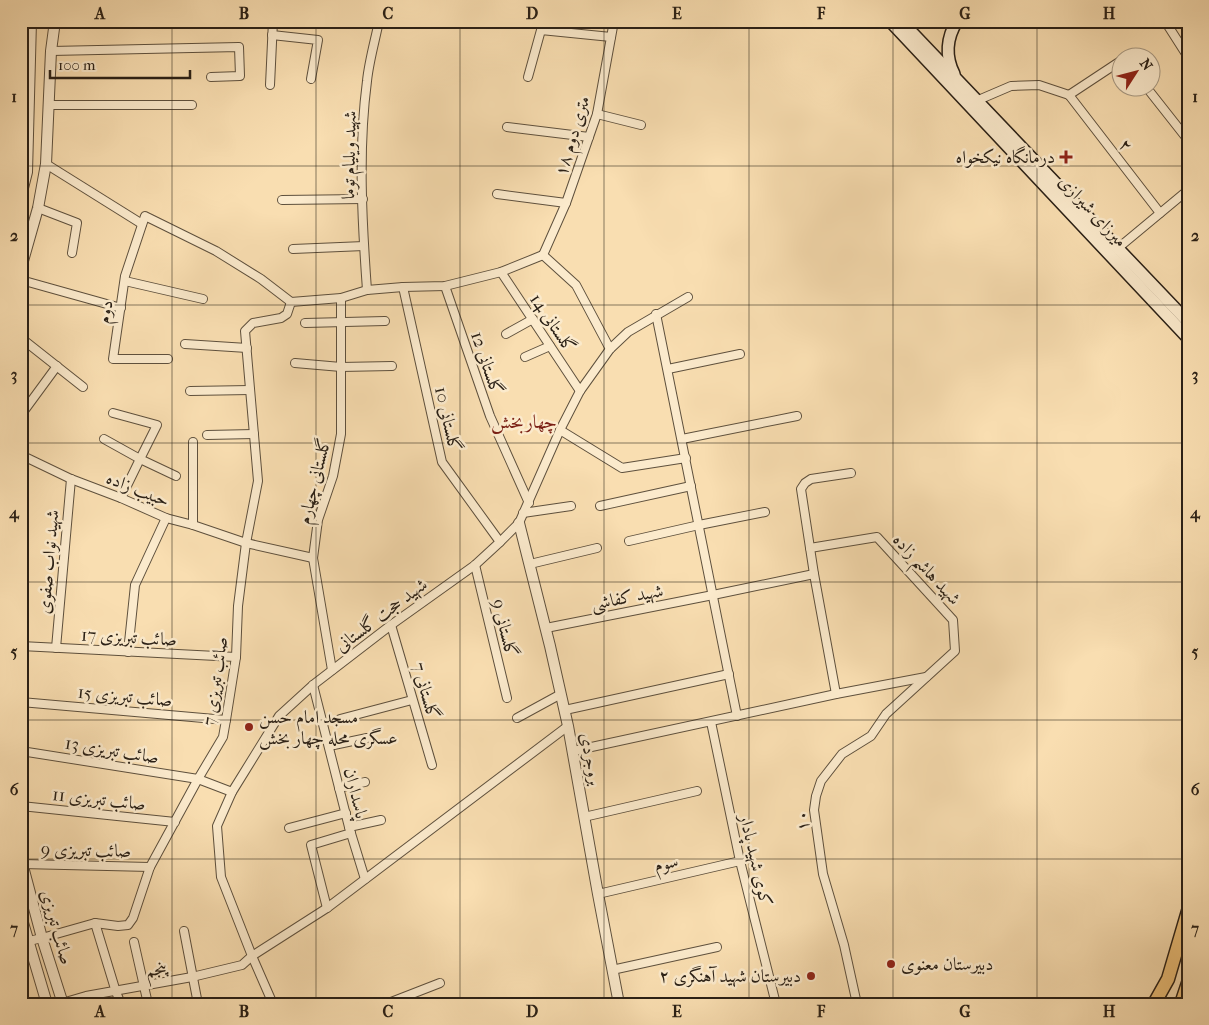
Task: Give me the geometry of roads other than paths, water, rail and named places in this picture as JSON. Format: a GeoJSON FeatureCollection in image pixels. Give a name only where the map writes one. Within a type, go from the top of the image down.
{"type":"FeatureCollection","features":[{"type":"Feature","properties":{"kind":"main road","name":"میرزای شیرازی"},"geometry":{"type":"LineString","coordinates":[[890,21],[1188,338]]}},
{"type":"Feature","properties":{"kind":"main road","name":"میرزای شیرازی"},"geometry":{"type":"LineString","coordinates":[[901,21],[1188,322]]}},
{"type":"Feature","properties":{"kind":"main road"},"geometry":{"type":"LineString","coordinates":[[957,21],[952,30],[947,48],[950,66],[958,82]]}},
{"type":"Feature","properties":{"kind":"main road"},"geometry":{"type":"LineString","coordinates":[[1154,1004],[1168,978],[1188,912]]}},
{"type":"Feature","properties":{"kind":"main road"},"geometry":{"type":"LineString","coordinates":[[1181,1004],[1188,983]]}},
{"type":"Feature","properties":{"kind":"street"},"geometry":{"type":"LineString","coordinates":[[21,196],[27,172],[31,21]]}},
{"type":"Feature","properties":{"kind":"street"},"geometry":{"type":"LineString","coordinates":[[21,268],[38,208],[46,164],[51,51],[55,21]]}},
{"type":"Feature","properties":{"kind":"street"},"geometry":{"type":"LineString","coordinates":[[270,85],[273,21]]}},
{"type":"Feature","properties":{"kind":"street","name":"شهید ویلیام توما"},"geometry":{"type":"LineString","coordinates":[[367,290],[364,246],[362,141],[367,80],[379,21]]}},
{"type":"Feature","properties":{"kind":"street","name":"۱۸ متری دوم"},"geometry":{"type":"LineString","coordinates":[[544,255],[566,203],[598,114],[614,21]]}},
{"type":"Feature","properties":{"kind":"street"},"geometry":{"type":"LineString","coordinates":[[1165,21],[1188,57]]}},
{"type":"Feature","properties":{"kind":"street"},"geometry":{"type":"LineString","coordinates":[[528,77],[541,30],[611,37]]}},
{"type":"Feature","properties":{"kind":"street"},"geometry":{"type":"LineString","coordinates":[[272,35],[318,40],[311,79]]}},
{"type":"Feature","properties":{"kind":"street"},"geometry":{"type":"LineString","coordinates":[[51,51],[239,47],[240,76],[211,77]]}},
{"type":"Feature","properties":{"kind":"street"},"geometry":{"type":"LineString","coordinates":[[976,101],[1011,86],[1039,85],[1068,95],[1112,66]]}},
{"type":"Feature","properties":{"kind":"street","name":"۲"},"geometry":{"type":"LineString","coordinates":[[1068,95],[1160,213]]}},
{"type":"Feature","properties":{"kind":"street"},"geometry":{"type":"LineString","coordinates":[[1155,98],[1188,140]]}},
{"type":"Feature","properties":{"kind":"street"},"geometry":{"type":"LineString","coordinates":[[48,105],[192,105]]}},
{"type":"Feature","properties":{"kind":"street"},"geometry":{"type":"LineString","coordinates":[[598,114],[641,125]]}},
{"type":"Feature","properties":{"kind":"street"},"geometry":{"type":"LineString","coordinates":[[507,127],[590,137]]}},
{"type":"Feature","properties":{"kind":"street"},"geometry":{"type":"LineString","coordinates":[[46,164],[142,224]]}},
{"type":"Feature","properties":{"kind":"street"},"geometry":{"type":"LineString","coordinates":[[1117,249],[1188,190]]}},
{"type":"Feature","properties":{"kind":"street"},"geometry":{"type":"LineString","coordinates":[[497,194],[566,203]]}},
{"type":"Feature","properties":{"kind":"street"},"geometry":{"type":"LineString","coordinates":[[282,200],[363,200]]}},
{"type":"Feature","properties":{"kind":"street"},"geometry":{"type":"LineString","coordinates":[[38,208],[76,223],[72,253]]}},
{"type":"Feature","properties":{"kind":"street","name":"دوم"},"geometry":{"type":"LineString","coordinates":[[168,359],[113,359],[125,281],[145,216],[216,252],[260,279],[291,302]]}},
{"type":"Feature","properties":{"kind":"street"},"geometry":{"type":"LineString","coordinates":[[293,249],[364,246]]}},
{"type":"Feature","properties":{"kind":"street"},"geometry":{"type":"LineString","coordinates":[[291,302],[341,298],[367,290],[445,286],[501,272],[544,255],[576,285],[610,349]]}},
{"type":"Feature","properties":{"kind":"street","name":"گلستانی 14"},"geometry":{"type":"LineString","coordinates":[[501,272],[580,391]]}},
{"type":"Feature","properties":{"kind":"street"},"geometry":{"type":"LineString","coordinates":[[21,280],[121,308]]}},
{"type":"Feature","properties":{"kind":"street"},"geometry":{"type":"LineString","coordinates":[[125,281],[202,299]]}},
{"type":"Feature","properties":{"kind":"street","name":"گلستانی 12"},"geometry":{"type":"LineString","coordinates":[[445,286],[490,416],[529,503]]}},
{"type":"Feature","properties":{"kind":"street","name":"گلستانی 10"},"geometry":{"type":"LineString","coordinates":[[403,287],[442,462],[500,542]]}},
{"type":"Feature","properties":{"kind":"street","name":"شهید حجت گلستانی"},"geometry":{"type":"LineString","coordinates":[[273,1004],[221,877],[217,826],[232,792],[279,716],[313,684],[474,565],[500,542],[521,518],[560,430],[580,391],[610,349],[628,332],[688,297]]}},
{"type":"Feature","properties":{"kind":"street","name":"گلستانی چهارم"},"geometry":{"type":"LineString","coordinates":[[332,670],[313,558],[318,520],[333,476],[341,434],[341,298]]}},
{"type":"Feature","properties":{"kind":"street","name":"صائب تبریزی 7"},"geometry":{"type":"LineString","coordinates":[[25,942],[96,923],[118,926],[128,925],[134,918],[150,867],[198,779],[223,738],[236,657],[238,606],[246,543],[258,481],[246,331],[253,323],[280,318],[287,314],[291,302]]}},
{"type":"Feature","properties":{"kind":"street"},"geometry":{"type":"LineString","coordinates":[[656,314],[738,716]]}},
{"type":"Feature","properties":{"kind":"street"},"geometry":{"type":"LineString","coordinates":[[506,334],[532,320]]}},
{"type":"Feature","properties":{"kind":"street"},"geometry":{"type":"LineString","coordinates":[[305,323],[385,321]]}},
{"type":"Feature","properties":{"kind":"street"},"geometry":{"type":"LineString","coordinates":[[21,338],[83,387]]}},
{"type":"Feature","properties":{"kind":"street"},"geometry":{"type":"LineString","coordinates":[[185,344],[247,348]]}},
{"type":"Feature","properties":{"kind":"street"},"geometry":{"type":"LineString","coordinates":[[526,357],[550,346]]}},
{"type":"Feature","properties":{"kind":"street"},"geometry":{"type":"LineString","coordinates":[[668,369],[740,354]]}},
{"type":"Feature","properties":{"kind":"street"},"geometry":{"type":"LineString","coordinates":[[295,363],[341,367],[392,366]]}},
{"type":"Feature","properties":{"kind":"street"},"geometry":{"type":"LineString","coordinates":[[21,415],[57,366]]}},
{"type":"Feature","properties":{"kind":"street"},"geometry":{"type":"LineString","coordinates":[[190,391],[250,390]]}},
{"type":"Feature","properties":{"kind":"street"},"geometry":{"type":"LineString","coordinates":[[113,413],[157,426],[121,498]]}},
{"type":"Feature","properties":{"kind":"street"},"geometry":{"type":"LineString","coordinates":[[682,439],[797,416]]}},
{"type":"Feature","properties":{"kind":"street"},"geometry":{"type":"LineString","coordinates":[[560,430],[622,468],[686,458]]}},
{"type":"Feature","properties":{"kind":"street"},"geometry":{"type":"LineString","coordinates":[[207,435],[254,434]]}},
{"type":"Feature","properties":{"kind":"street"},"geometry":{"type":"LineString","coordinates":[[104,439],[176,476]]}},
{"type":"Feature","properties":{"kind":"street"},"geometry":{"type":"LineString","coordinates":[[193,442],[193,525]]}},
{"type":"Feature","properties":{"kind":"street","name":"حبیب زاده"},"geometry":{"type":"LineString","coordinates":[[21,455],[71,479],[166,518],[246,543],[313,558]]}},
{"type":"Feature","properties":{"kind":"street"},"geometry":{"type":"LineString","coordinates":[[836,694],[801,489],[811,479],[851,473]]}},
{"type":"Feature","properties":{"kind":"street","name":"شهید نواب صفوی"},"geometry":{"type":"LineString","coordinates":[[56,648],[71,479]]}},
{"type":"Feature","properties":{"kind":"street"},"geometry":{"type":"LineString","coordinates":[[600,506],[691,486]]}},
{"type":"Feature","properties":{"kind":"street"},"geometry":{"type":"LineString","coordinates":[[521,518],[571,506]]}},
{"type":"Feature","properties":{"kind":"street"},"geometry":{"type":"LineString","coordinates":[[629,540],[765,512]]}},
{"type":"Feature","properties":{"kind":"street"},"geometry":{"type":"LineString","coordinates":[[128,652],[135,584],[166,518]]}},
{"type":"Feature","properties":{"kind":"street","name":"بروجردی"},"geometry":{"type":"LineString","coordinates":[[521,518],[574,752],[584,817],[619,1004]]}},
{"type":"Feature","properties":{"kind":"street","name":"شهید هاشم زاده"},"geometry":{"type":"LineString","coordinates":[[810,548],[877,537],[953,620],[954,651],[926,677]]}},
{"type":"Feature","properties":{"kind":"street"},"geometry":{"type":"LineString","coordinates":[[530,564],[597,548]]}},
{"type":"Feature","properties":{"kind":"street","name":"گلستانی 9"},"geometry":{"type":"LineString","coordinates":[[474,565],[508,698]]}},
{"type":"Feature","properties":{"kind":"street","name":"شهید کفاشی"},"geometry":{"type":"LineString","coordinates":[[546,628],[814,574]]}},
{"type":"Feature","properties":{"kind":"street","name":"گلستانی 7"},"geometry":{"type":"LineString","coordinates":[[391,625],[432,765]]}},
{"type":"Feature","properties":{"kind":"street","name":"صائب تبریزی 17"},"geometry":{"type":"LineString","coordinates":[[21,646],[236,657]]}},
{"type":"Feature","properties":{"kind":"street"},"geometry":{"type":"LineString","coordinates":[[565,710],[729,674]]}},
{"type":"Feature","properties":{"kind":"street"},"geometry":{"type":"LineString","coordinates":[[574,752],[836,694],[926,677]]}},
{"type":"Feature","properties":{"kind":"street","name":"۱۰"},"geometry":{"type":"LineString","coordinates":[[857,1004],[844,945],[823,874],[814,810],[816,796],[820,781],[842,754],[871,736],[886,714],[926,677]]}},
{"type":"Feature","properties":{"kind":"street","name":"پاسداران"},"geometry":{"type":"LineString","coordinates":[[313,684],[350,830],[365,879]]}},
{"type":"Feature","properties":{"kind":"street"},"geometry":{"type":"LineString","coordinates":[[517,718],[561,694]]}},
{"type":"Feature","properties":{"kind":"street"},"geometry":{"type":"LineString","coordinates":[[340,719],[412,700]]}},
{"type":"Feature","properties":{"kind":"street","name":"صائب تبریزی 15"},"geometry":{"type":"LineString","coordinates":[[21,702],[226,720]]}},
{"type":"Feature","properties":{"kind":"street","name":"کوی شهید پادار"},"geometry":{"type":"LineString","coordinates":[[711,722],[740,861],[776,1004]]}},
{"type":"Feature","properties":{"kind":"street","name":"پنجم"},"geometry":{"type":"LineString","coordinates":[[63,1003],[88,1000],[116,992],[242,965],[252,956],[327,908],[568,726]]}},
{"type":"Feature","properties":{"kind":"street"},"geometry":{"type":"LineString","coordinates":[[328,746],[367,738]]}},
{"type":"Feature","properties":{"kind":"street","name":"صائب تبریزی 13"},"geometry":{"type":"LineString","coordinates":[[21,751],[198,779]]}},
{"type":"Feature","properties":{"kind":"street"},"geometry":{"type":"LineString","coordinates":[[198,779],[232,792]]}},
{"type":"Feature","properties":{"kind":"street"},"geometry":{"type":"LineString","coordinates":[[339,788],[365,782]]}},
{"type":"Feature","properties":{"kind":"street"},"geometry":{"type":"LineString","coordinates":[[584,817],[697,792]]}},
{"type":"Feature","properties":{"kind":"street","name":"صائب تبریزی 11"},"geometry":{"type":"LineString","coordinates":[[21,806],[174,822]]}},
{"type":"Feature","properties":{"kind":"street"},"geometry":{"type":"LineString","coordinates":[[288,828],[346,813]]}},
{"type":"Feature","properties":{"kind":"street"},"geometry":{"type":"LineString","coordinates":[[327,908],[310,845],[381,820]]}},
{"type":"Feature","properties":{"kind":"street","name":"سوم"},"geometry":{"type":"LineString","coordinates":[[598,894],[740,861]]}},
{"type":"Feature","properties":{"kind":"street","name":"صائب تبریزی 9"},"geometry":{"type":"LineString","coordinates":[[22,862],[150,867]]}},
{"type":"Feature","properties":{"kind":"street","name":"صائب تبریزی"},"geometry":{"type":"LineString","coordinates":[[22,862],[42,938],[63,1003]]}},
{"type":"Feature","properties":{"kind":"street","name":"صائب تبریزی"},"geometry":{"type":"LineString","coordinates":[[21,916],[25,942],[47,1004]]}},
{"type":"Feature","properties":{"kind":"street"},"geometry":{"type":"LineString","coordinates":[[96,923],[121,1004]]}},
{"type":"Feature","properties":{"kind":"street"},"geometry":{"type":"LineString","coordinates":[[184,932],[198,1004]]}},
{"type":"Feature","properties":{"kind":"street"},"geometry":{"type":"LineString","coordinates":[[134,942],[148,1004]]}},
{"type":"Feature","properties":{"kind":"street"},"geometry":{"type":"LineString","coordinates":[[612,970],[717,947]]}},
{"type":"Feature","properties":{"kind":"street"},"geometry":{"type":"LineString","coordinates":[[386,1004],[440,983]]}},
{"type":"Feature","properties":{"kind":"place","name":"درمانگاه نیکخواه"},"geometry":{"type":"Point","coordinates":[1066,157]}},
{"type":"Feature","properties":{"kind":"place","name":"مسجد امام حسن عسگری محله چهار بخش"},"geometry":{"type":"Point","coordinates":[249,727]}},
{"type":"Feature","properties":{"kind":"place","name":"دبیرستان معنوی"},"geometry":{"type":"Point","coordinates":[891,964]}},
{"type":"Feature","properties":{"kind":"place","name":"دبیرستان شهید آهنگری ۲"},"geometry":{"type":"Point","coordinates":[811,976]}},
{"type":"Feature","properties":{"kind":"district","name":"چهاربخش"},"geometry":{"type":"Point","coordinates":[524,421]}}]}
